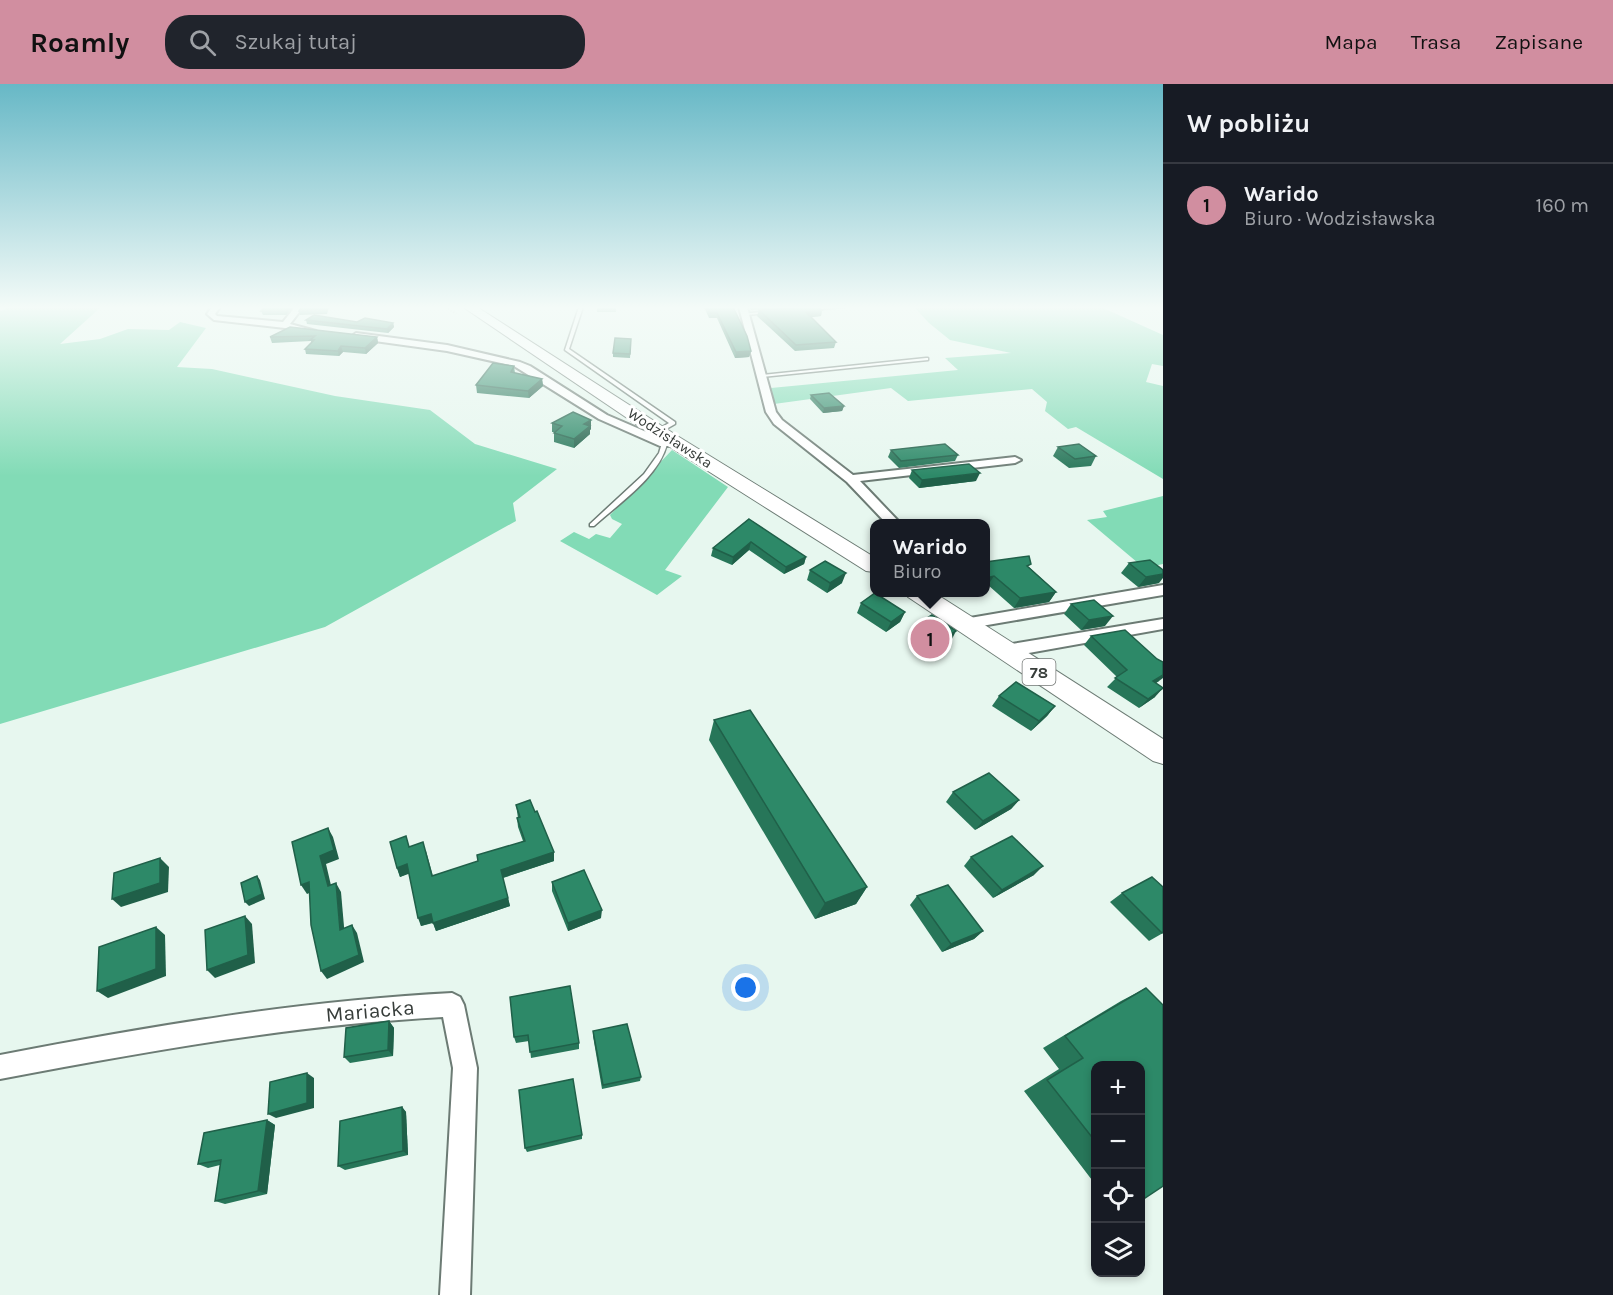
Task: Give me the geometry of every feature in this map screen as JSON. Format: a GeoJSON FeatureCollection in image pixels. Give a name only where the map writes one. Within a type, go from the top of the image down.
{"type":"FeatureCollection","features":[{"type":"Feature","properties":{"kind":"main road","name":"Wodzisławska"},"geometry":{"type":"LineString","coordinates":[[553,364],[665,439],[870,564]]}},
{"type":"Feature","properties":{"kind":"main road","name":"78"},"geometry":{"type":"LineString","coordinates":[[924,597],[1163,753]]}},
{"type":"Feature","properties":{"kind":"street"},"geometry":{"type":"LineString","coordinates":[[515,364],[527,368],[603,417],[665,439]]}},
{"type":"Feature","properties":{"kind":"street"},"geometry":{"type":"LineString","coordinates":[[758,364],[768,405],[778,422],[851,479],[890,519]]}},
{"type":"Feature","properties":{"kind":"street"},"geometry":{"type":"LineString","coordinates":[[851,479],[1015,460]]}},
{"type":"Feature","properties":{"kind":"street"},"geometry":{"type":"LineString","coordinates":[[964,624],[1163,590]]}},
{"type":"Feature","properties":{"kind":"street"},"geometry":{"type":"LineString","coordinates":[[1006,651],[1163,624]]}},
{"type":"Feature","properties":{"kind":"street","name":"Mariacka"},"geometry":{"type":"LineString","coordinates":[[0,1067],[144,1040],[256,1023],[376,1008],[452,1005],[465,1068],[455,1295]]}},
{"type":"Feature","properties":{"kind":"lane"},"geometry":{"type":"LineString","coordinates":[[588,364],[673,423],[665,439],[664,451],[648,472],[592,525]]}},
{"type":"Feature","properties":{"kind":"lane"},"geometry":{"type":"LineString","coordinates":[[761,376],[882,364]]}},
{"type":"Feature","properties":{"kind":"green space"},"geometry":{"type":"Polygon","coordinates":[[[0,364],[180,364],[177,367],[212,369],[335,396],[430,410],[475,444],[557,469],[513,503],[516,521],[325,627],[0,724],[0,364]]]}},
{"type":"Feature","properties":{"kind":"green space"},"geometry":{"type":"Polygon","coordinates":[[[951,364],[1163,364],[1163,366],[1152,364],[1146,382],[1163,386],[1163,479],[1076,427],[1068,429],[1045,411],[1047,402],[1032,389],[908,401],[891,388],[774,404],[771,388],[958,370],[951,364]]]}},
{"type":"Feature","properties":{"kind":"green space"},"geometry":{"type":"Polygon","coordinates":[[[672,450],[728,487],[665,570],[682,576],[657,595],[560,541],[574,532],[589,539],[596,534],[610,538],[622,524],[612,519],[610,515],[672,450]]]}},
{"type":"Feature","properties":{"kind":"green space"},"geometry":{"type":"Polygon","coordinates":[[[1163,496],[1163,564],[1144,568],[1087,520],[1107,517],[1103,511],[1163,496]]]}},
{"type":"Feature","properties":{"kind":"building"},"geometry":{"type":"Polygon","coordinates":[[[493,364],[514,366],[511,372],[542,379],[528,391],[476,385],[493,364]]]}},
{"type":"Feature","properties":{"kind":"building"},"geometry":{"type":"Polygon","coordinates":[[[829,393],[844,406],[824,408],[811,395],[829,393]]]}},
{"type":"Feature","properties":{"kind":"building"},"geometry":{"type":"Polygon","coordinates":[[[573,412],[591,420],[584,424],[590,426],[574,439],[554,433],[562,426],[552,423],[573,412]]]}},
{"type":"Feature","properties":{"kind":"building"},"geometry":{"type":"Polygon","coordinates":[[[945,444],[958,455],[901,461],[891,450],[945,444]]]}},
{"type":"Feature","properties":{"kind":"building"},"geometry":{"type":"Polygon","coordinates":[[[1079,444],[1096,456],[1075,459],[1058,447],[1079,444]]]}},
{"type":"Feature","properties":{"kind":"building"},"geometry":{"type":"Polygon","coordinates":[[[969,464],[980,473],[922,480],[912,470],[969,464]]]}},
{"type":"Feature","properties":{"kind":"building"},"geometry":{"type":"Polygon","coordinates":[[[749,519],[806,557],[786,567],[751,542],[733,557],[713,548],[749,519]]]}},
{"type":"Feature","properties":{"kind":"building"},"geometry":{"type":"Polygon","coordinates":[[[1029,556],[1031,564],[1027,566],[1056,592],[1020,598],[994,576],[990,577],[990,561],[1029,556]]]}},
{"type":"Feature","properties":{"kind":"building"},"geometry":{"type":"Polygon","coordinates":[[[1150,560],[1163,570],[1163,574],[1146,577],[1129,563],[1150,560]]]}},
{"type":"Feature","properties":{"kind":"building"},"geometry":{"type":"Polygon","coordinates":[[[825,561],[846,573],[830,583],[810,570],[825,561]]]}},
{"type":"Feature","properties":{"kind":"building"},"geometry":{"type":"Polygon","coordinates":[[[870,597],[881,597],[905,612],[891,622],[861,603],[870,597]]]}},
{"type":"Feature","properties":{"kind":"building"},"geometry":{"type":"Polygon","coordinates":[[[1094,600],[1113,616],[1089,620],[1071,604],[1094,600]]]}},
{"type":"Feature","properties":{"kind":"building"},"geometry":{"type":"Polygon","coordinates":[[[932,615],[956,631],[938,642],[914,626],[932,615]]]}},
{"type":"Feature","properties":{"kind":"building"},"geometry":{"type":"Polygon","coordinates":[[[1125,630],[1163,662],[1163,675],[1153,681],[1163,688],[1148,699],[1115,678],[1127,670],[1091,636],[1125,630]]]}},
{"type":"Feature","properties":{"kind":"building"},"geometry":{"type":"Polygon","coordinates":[[[1016,682],[1055,706],[1039,721],[999,696],[1016,682]]]}},
{"type":"Feature","properties":{"kind":"building"},"geometry":{"type":"Polygon","coordinates":[[[750,710],[867,887],[825,903],[714,720],[750,710]]]}},
{"type":"Feature","properties":{"kind":"building"},"geometry":{"type":"Polygon","coordinates":[[[989,773],[1019,800],[983,821],[953,792],[989,773]]]}},
{"type":"Feature","properties":{"kind":"building"},"geometry":{"type":"Polygon","coordinates":[[[530,800],[554,852],[501,870],[508,898],[433,923],[431,914],[418,918],[407,864],[397,868],[390,842],[406,836],[409,847],[423,842],[432,876],[478,861],[477,855],[525,841],[517,818],[520,817],[516,805],[530,800]]]}},
{"type":"Feature","properties":{"kind":"building"},"geometry":{"type":"Polygon","coordinates":[[[328,828],[334,850],[320,856],[328,886],[336,883],[340,930],[352,925],[359,955],[321,971],[311,925],[309,882],[301,885],[292,842],[328,828]]]}},
{"type":"Feature","properties":{"kind":"building"},"geometry":{"type":"Polygon","coordinates":[[[1012,836],[1043,866],[1002,890],[971,857],[1012,836]]]}},
{"type":"Feature","properties":{"kind":"building"},"geometry":{"type":"Polygon","coordinates":[[[160,858],[160,883],[112,899],[114,873],[160,858]]]}},
{"type":"Feature","properties":{"kind":"building"},"geometry":{"type":"Polygon","coordinates":[[[584,870],[602,910],[568,923],[552,882],[584,870]]]}},
{"type":"Feature","properties":{"kind":"building"},"geometry":{"type":"Polygon","coordinates":[[[257,876],[262,894],[245,902],[241,883],[257,876]]]}},
{"type":"Feature","properties":{"kind":"building"},"geometry":{"type":"Polygon","coordinates":[[[1152,877],[1163,887],[1162,933],[1122,893],[1152,877]]]}},
{"type":"Feature","properties":{"kind":"building"},"geometry":{"type":"Polygon","coordinates":[[[948,885],[983,931],[951,944],[917,896],[948,885]]]}},
{"type":"Feature","properties":{"kind":"building"},"geometry":{"type":"Polygon","coordinates":[[[245,916],[248,955],[207,970],[205,930],[245,916]]]}},
{"type":"Feature","properties":{"kind":"building"},"geometry":{"type":"Polygon","coordinates":[[[156,927],[156,969],[97,991],[99,947],[156,927]]]}},
{"type":"Feature","properties":{"kind":"building"},"geometry":{"type":"Polygon","coordinates":[[[570,986],[579,1043],[530,1052],[528,1035],[514,1037],[510,997],[570,986]]]}},
{"type":"Feature","properties":{"kind":"building"},"geometry":{"type":"Polygon","coordinates":[[[1146,988],[1163,1005],[1163,1186],[1145,1198],[1145,1061],[1091,1061],[1091,1136],[1047,1080],[1083,1058],[1065,1036],[1146,988]]]}},
{"type":"Feature","properties":{"kind":"building"},"geometry":{"type":"Polygon","coordinates":[[[389,1021],[388,1050],[344,1057],[346,1028],[389,1021]]]}},
{"type":"Feature","properties":{"kind":"building"},"geometry":{"type":"Polygon","coordinates":[[[627,1024],[641,1077],[603,1085],[593,1031],[627,1024]]]}},
{"type":"Feature","properties":{"kind":"building"},"geometry":{"type":"Polygon","coordinates":[[[307,1073],[307,1103],[268,1114],[270,1082],[307,1073]]]}},
{"type":"Feature","properties":{"kind":"building"},"geometry":{"type":"Polygon","coordinates":[[[573,1079],[582,1135],[525,1148],[519,1090],[573,1079]]]}},
{"type":"Feature","properties":{"kind":"building"},"geometry":{"type":"Polygon","coordinates":[[[402,1107],[403,1151],[338,1166],[340,1121],[402,1107]]]}},
{"type":"Feature","properties":{"kind":"building"},"geometry":{"type":"Polygon","coordinates":[[[267,1120],[258,1191],[215,1201],[221,1160],[198,1164],[204,1133],[267,1120]]]}},
{"type":"Feature","properties":{"kind":"place","name":"Warido"},"geometry":{"type":"Point","coordinates":[930,639]}}]}
